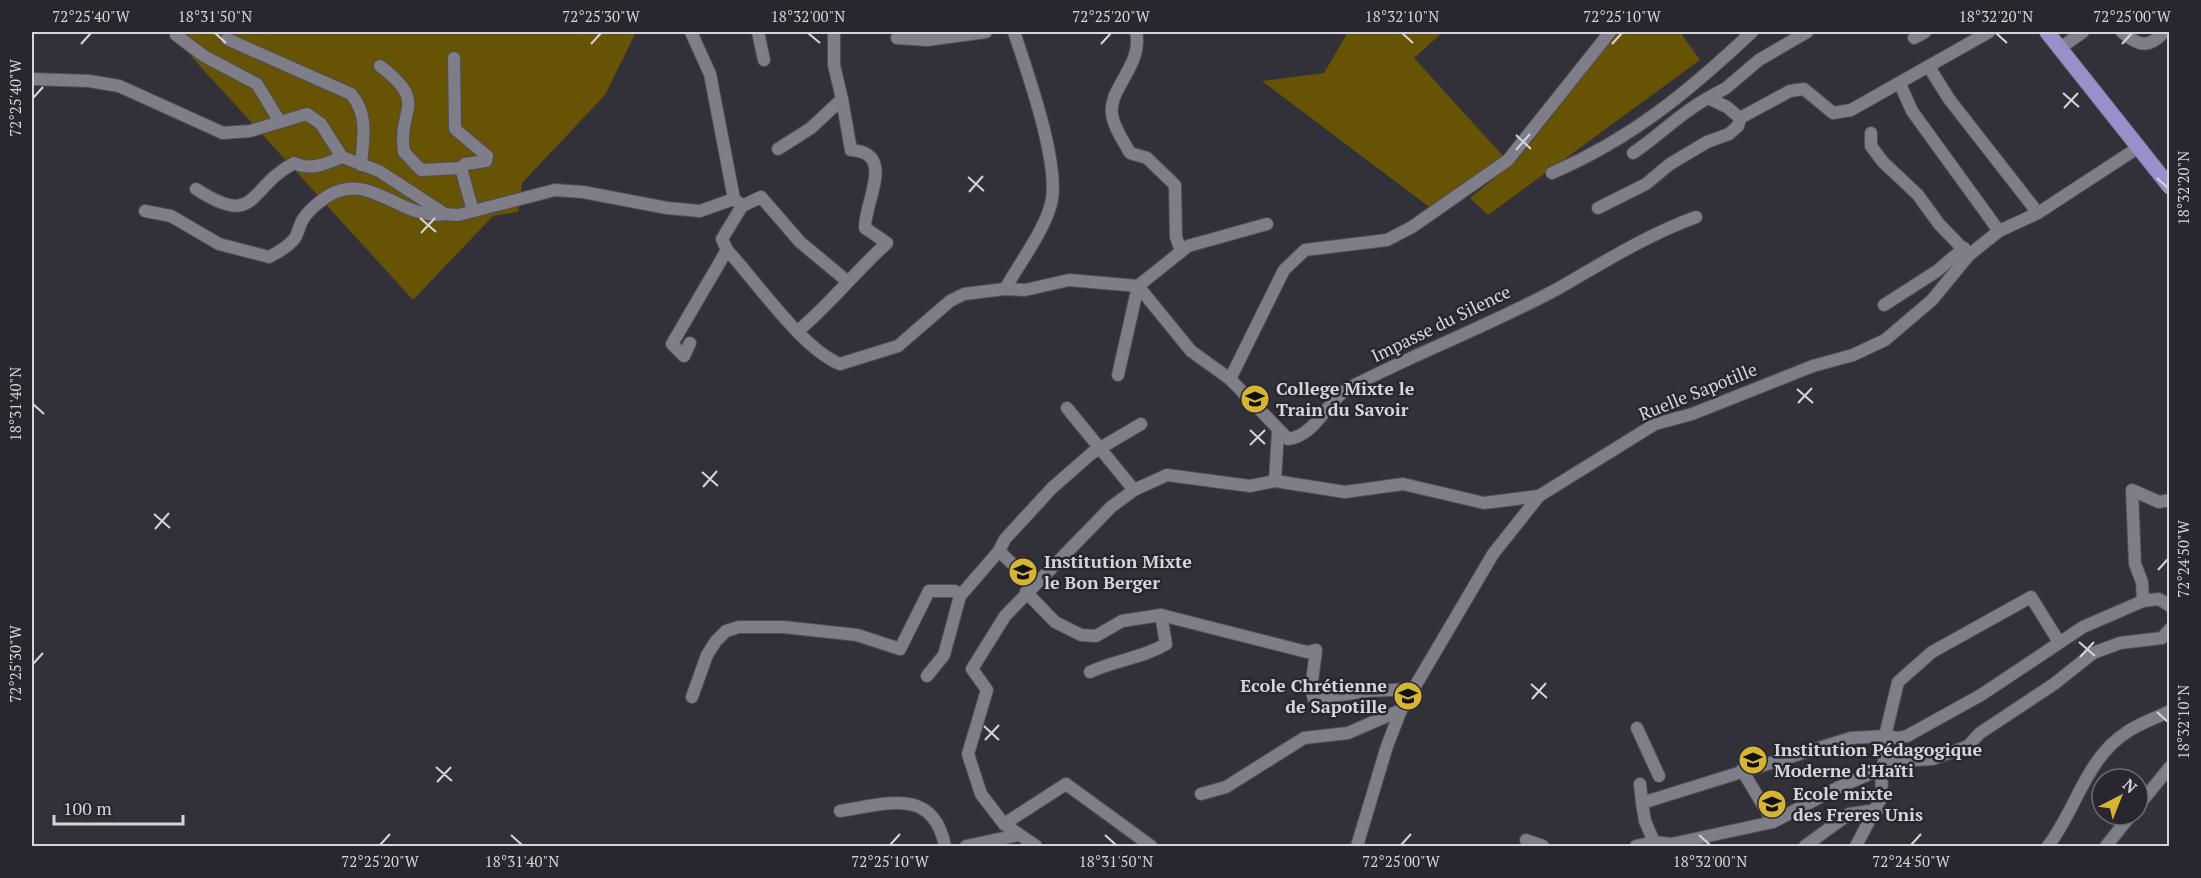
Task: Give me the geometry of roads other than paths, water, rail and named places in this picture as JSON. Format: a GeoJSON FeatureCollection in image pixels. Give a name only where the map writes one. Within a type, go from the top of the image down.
{"type":"FeatureCollection","features":[{"type":"Feature","properties":{"kind":"main road"},"geometry":{"type":"LineString","coordinates":[[2047,32],[2169,187]]}},
{"type":"Feature","properties":{"kind":"street"},"geometry":{"type":"LineString","coordinates":[[691,32],[710,74],[738,202],[722,239],[728,250],[798,331],[832,361],[840,364],[847,363],[898,346],[957,296],[1005,289],[1025,290],[1069,280],[1138,286],[1191,351],[1230,379],[1261,408],[1278,431],[1275,481]]}},
{"type":"Feature","properties":{"kind":"street"},"geometry":{"type":"LineString","coordinates":[[758,32],[764,60]]}},
{"type":"Feature","properties":{"kind":"street"},"geometry":{"type":"LineString","coordinates":[[798,331],[818,314],[847,281],[887,243],[865,228],[873,195],[874,160],[866,153],[851,150],[834,65],[834,32]]}},
{"type":"Feature","properties":{"kind":"street"},"geometry":{"type":"LineString","coordinates":[[897,38],[927,40],[986,32]]}},
{"type":"Feature","properties":{"kind":"street"},"geometry":{"type":"LineString","coordinates":[[1005,289],[1051,206],[1054,185],[1033,89],[1014,32]]}},
{"type":"Feature","properties":{"kind":"street"},"geometry":{"type":"LineString","coordinates":[[1136,32],[1135,59],[1113,98],[1112,118],[1130,153],[1147,158],[1175,185],[1176,237],[1181,251]]}},
{"type":"Feature","properties":{"kind":"street"},"geometry":{"type":"LineString","coordinates":[[1230,379],[1284,270],[1296,256],[1305,250],[1387,240],[1412,227],[1508,160],[1610,32]]}},
{"type":"Feature","properties":{"kind":"street"},"geometry":{"type":"LineString","coordinates":[[1552,173],[1597,153],[1653,118],[1752,32]]}},
{"type":"Feature","properties":{"kind":"street"},"geometry":{"type":"LineString","coordinates":[[1633,153],[1653,140],[1689,108],[1726,88],[1759,60],[1807,32]]}},
{"type":"Feature","properties":{"kind":"street"},"geometry":{"type":"LineString","coordinates":[[1914,39],[1925,32]]}},
{"type":"Feature","properties":{"kind":"street"},"geometry":{"type":"LineString","coordinates":[[1598,208],[1646,184],[1670,164],[1707,142],[1730,134],[1738,126],[1740,118],[1790,91],[1804,89],[1833,113],[1851,110],[1929,68],[1989,32]]}},
{"type":"Feature","properties":{"kind":"street"},"geometry":{"type":"LineString","coordinates":[[2060,48],[2083,32]]}},
{"type":"Feature","properties":{"kind":"street"},"geometry":{"type":"LineString","coordinates":[[2122,32],[2135,43],[2144,45],[2156,41],[2164,32]]}},
{"type":"Feature","properties":{"kind":"street"},"geometry":{"type":"LineString","coordinates":[[176,35],[204,56],[256,84],[280,122]]}},
{"type":"Feature","properties":{"kind":"street"},"geometry":{"type":"LineString","coordinates":[[227,39],[351,94],[362,111],[365,127],[361,165]]}},
{"type":"Feature","properties":{"kind":"street"},"geometry":{"type":"LineString","coordinates":[[380,66],[399,81],[407,97],[409,105],[403,148],[407,157],[421,170],[461,168],[465,164],[486,161],[487,156],[455,129],[454,58]]}},
{"type":"Feature","properties":{"kind":"street"},"geometry":{"type":"LineString","coordinates":[[1929,68],[1949,99],[2038,213]]}},
{"type":"Feature","properties":{"kind":"street"},"geometry":{"type":"LineString","coordinates":[[32,79],[89,81],[119,86],[224,133],[250,131],[307,114],[316,118],[342,157],[379,171],[446,214]]}},
{"type":"Feature","properties":{"kind":"street"},"geometry":{"type":"LineString","coordinates":[[1900,84],[1912,111],[1999,231]]}},
{"type":"Feature","properties":{"kind":"street"},"geometry":{"type":"LineString","coordinates":[[1708,98],[1726,107],[1740,118]]}},
{"type":"Feature","properties":{"kind":"street"},"geometry":{"type":"LineString","coordinates":[[778,149],[811,128],[842,99]]}},
{"type":"Feature","properties":{"kind":"street"},"geometry":{"type":"LineString","coordinates":[[1871,133],[1872,146],[1883,162],[1918,195],[1939,224],[1967,252],[1884,305]]}},
{"type":"Feature","properties":{"kind":"street","name":"Ruelle Sapotille"},"geometry":{"type":"LineString","coordinates":[[1357,846],[1387,746],[1401,710],[1493,554],[1539,496],[1655,424],[1692,414],[1813,366],[1853,356],[1885,340],[1932,300],[1967,252],[1999,231],[2038,213],[2139,147]]}},
{"type":"Feature","properties":{"kind":"street"},"geometry":{"type":"LineString","coordinates":[[196,189],[216,202],[242,207],[249,204],[264,187],[294,163],[308,168],[325,165],[342,157]]}},
{"type":"Feature","properties":{"kind":"street"},"geometry":{"type":"LineString","coordinates":[[461,168],[473,211]]}},
{"type":"Feature","properties":{"kind":"street"},"geometry":{"type":"LineString","coordinates":[[145,211],[171,216],[219,243],[269,257],[284,249],[296,237],[307,213],[336,192],[366,189],[414,212],[433,216],[473,211],[555,190],[583,192],[667,208],[700,211],[761,197],[800,242],[847,281]]}},
{"type":"Feature","properties":{"kind":"street","name":"Impasse du Silence"},"geometry":{"type":"LineString","coordinates":[[1278,431],[1288,439],[1297,438],[1347,389],[1558,288],[1656,232],[1696,217]]}},
{"type":"Feature","properties":{"kind":"street"},"geometry":{"type":"LineString","coordinates":[[1118,375],[1138,286],[1188,246],[1246,232],[1267,224]]}},
{"type":"Feature","properties":{"kind":"street"},"geometry":{"type":"LineString","coordinates":[[690,343],[684,356],[672,344],[728,250]]}},
{"type":"Feature","properties":{"kind":"street"},"geometry":{"type":"LineString","coordinates":[[1067,408],[1134,490]]}},
{"type":"Feature","properties":{"kind":"street"},"geometry":{"type":"LineString","coordinates":[[927,676],[944,655],[960,596],[999,551],[1005,539],[1052,488],[1092,453],[1142,424]]}},
{"type":"Feature","properties":{"kind":"street"},"geometry":{"type":"LineString","coordinates":[[1036,846],[1005,825],[981,794],[968,754],[987,690],[972,669],[1005,616],[1030,588],[1111,507],[1134,490],[1167,475],[1250,486],[1275,481],[1346,492],[1403,484],[1484,503],[1539,496]]}},
{"type":"Feature","properties":{"kind":"street"},"geometry":{"type":"LineString","coordinates":[[2143,601],[2142,582],[2135,564],[2132,490],[2159,502],[2169,500]]}},
{"type":"Feature","properties":{"kind":"street"},"geometry":{"type":"LineString","coordinates":[[999,551],[1055,622],[1082,635],[1096,636],[1122,621],[1161,615],[1307,652],[1316,650],[1311,689],[1314,699],[1367,691],[1415,689]]}},
{"type":"Feature","properties":{"kind":"street"},"geometry":{"type":"LineString","coordinates":[[692,697],[707,655],[726,631],[739,627],[783,627],[857,635],[900,649],[929,591],[955,591],[960,596]]}},
{"type":"Feature","properties":{"kind":"street"},"geometry":{"type":"LineString","coordinates":[[1856,846],[1877,810],[1882,796],[1885,736],[1898,682],[1932,652],[2031,597],[2059,642]]}},
{"type":"Feature","properties":{"kind":"street"},"geometry":{"type":"LineString","coordinates":[[1642,803],[1742,770],[1851,738],[1907,736],[1981,695],[2083,627],[2143,601],[2158,599],[2169,606]]}},
{"type":"Feature","properties":{"kind":"street"},"geometry":{"type":"LineString","coordinates":[[1090,672],[1105,665],[1154,651],[1166,644],[1161,615]]}},
{"type":"Feature","properties":{"kind":"street"},"geometry":{"type":"LineString","coordinates":[[1636,846],[1654,842],[1671,845],[1773,822],[1883,766],[1933,759],[1951,753],[1968,746],[1980,733],[2054,684],[2093,653],[2120,643],[2162,638],[2169,629]]}},
{"type":"Feature","properties":{"kind":"street"},"geometry":{"type":"LineString","coordinates":[[1201,794],[1226,787],[1304,738],[1347,733],[1401,710]]}},
{"type":"Feature","properties":{"kind":"street"},"geometry":{"type":"LineString","coordinates":[[2048,846],[2071,811],[2097,761],[2127,732],[2169,711]]}},
{"type":"Feature","properties":{"kind":"street"},"geometry":{"type":"LineString","coordinates":[[1637,728],[1659,776]]}},
{"type":"Feature","properties":{"kind":"street"},"geometry":{"type":"LineString","coordinates":[[2150,791],[2169,767]]}},
{"type":"Feature","properties":{"kind":"street"},"geometry":{"type":"LineString","coordinates":[[1742,770],[1773,822]]}},
{"type":"Feature","properties":{"kind":"street"},"geometry":{"type":"LineString","coordinates":[[1005,825],[1066,784],[1152,846]]}},
{"type":"Feature","properties":{"kind":"street"},"geometry":{"type":"LineString","coordinates":[[1640,784],[1645,821],[1654,842]]}},
{"type":"Feature","properties":{"kind":"street"},"geometry":{"type":"LineString","coordinates":[[840,811],[901,802],[922,806],[941,825],[945,846]]}},
{"type":"Feature","properties":{"kind":"street"},"geometry":{"type":"LineString","coordinates":[[1805,846],[1850,814],[1877,810]]}},
{"type":"Feature","properties":{"kind":"street"},"geometry":{"type":"LineString","coordinates":[[2106,846],[2121,827]]}},
{"type":"Feature","properties":{"kind":"street"},"geometry":{"type":"LineString","coordinates":[[966,846],[1018,835]]}},
{"type":"Feature","properties":{"kind":"street"},"geometry":{"type":"LineString","coordinates":[[1526,840],[1543,846]]}},
{"type":"Feature","properties":{"kind":"place","name":"College Mixte le Train du Savoir"},"geometry":{"type":"Point","coordinates":[1255,399]}},
{"type":"Feature","properties":{"kind":"place","name":"Institution Mixte le Bon Berger"},"geometry":{"type":"Point","coordinates":[1023,572]}},
{"type":"Feature","properties":{"kind":"place","name":"Ecole Chrétienne de Sapotille"},"geometry":{"type":"Point","coordinates":[1408,696]}},
{"type":"Feature","properties":{"kind":"place","name":"Institution Pédagogique Moderne d'Haïti"},"geometry":{"type":"Point","coordinates":[1753,760]}},
{"type":"Feature","properties":{"kind":"place","name":"Ecole mixte des Freres Unis"},"geometry":{"type":"Point","coordinates":[1772,804]}}]}
